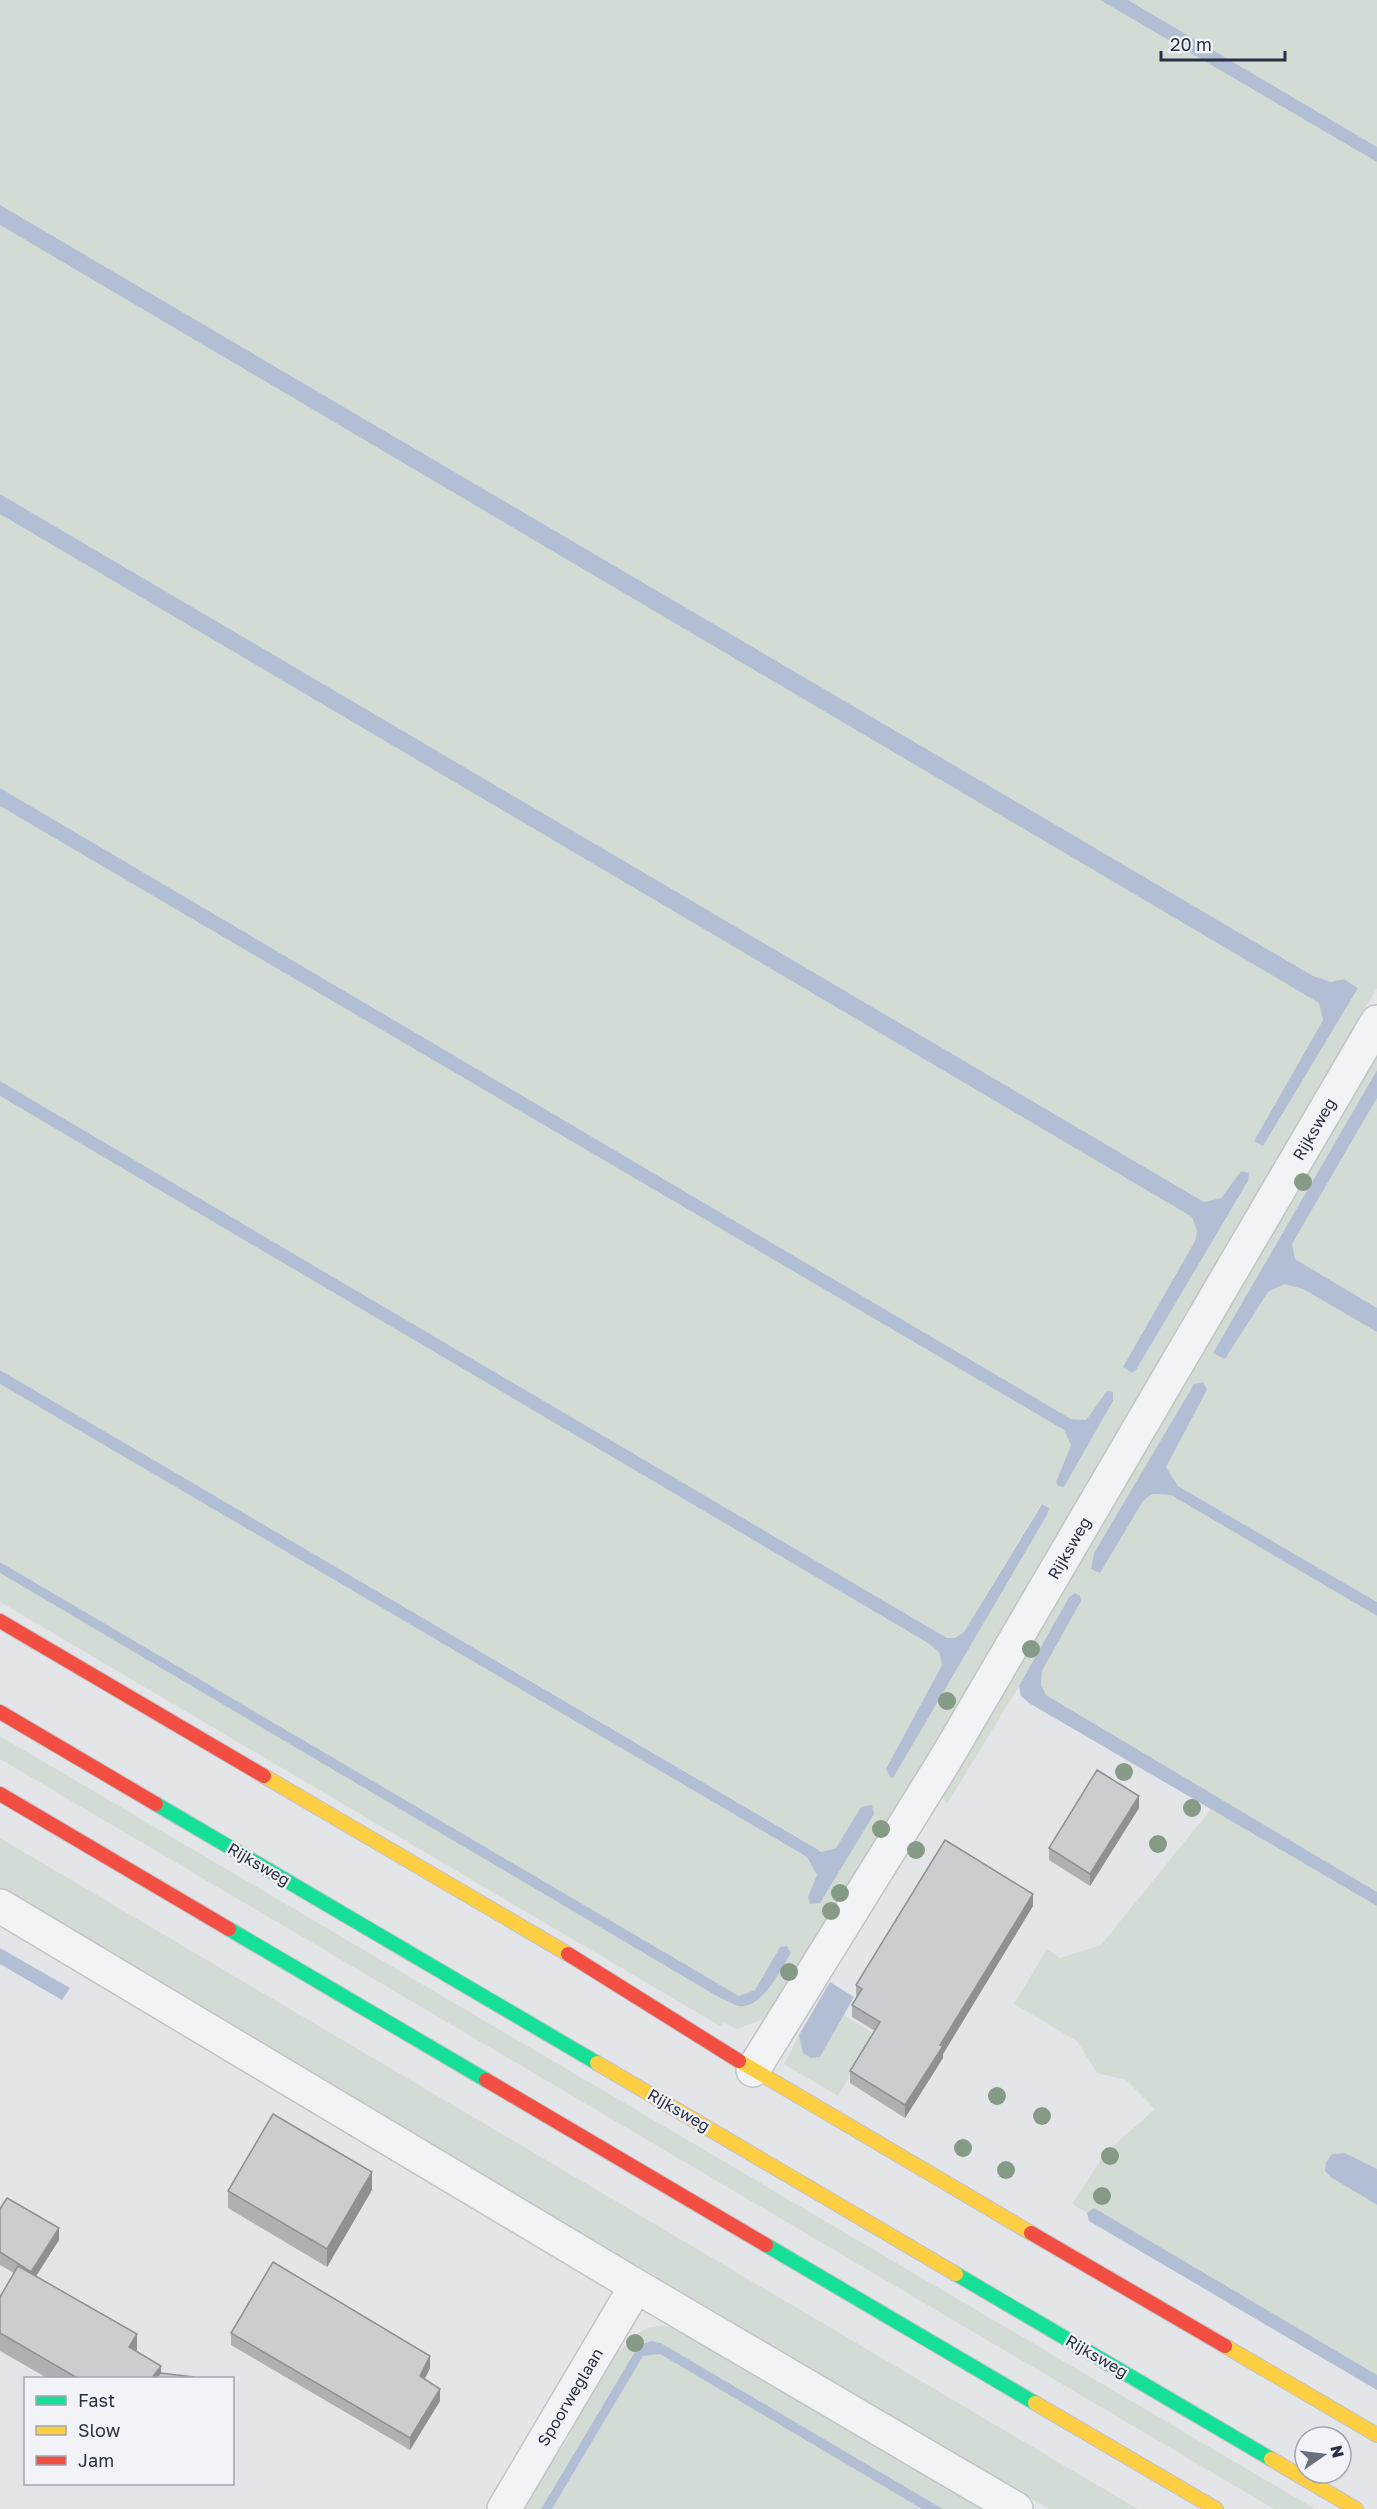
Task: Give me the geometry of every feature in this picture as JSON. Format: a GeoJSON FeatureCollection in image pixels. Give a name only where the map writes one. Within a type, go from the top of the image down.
{"type":"FeatureCollection","features":[{"type":"Feature","properties":{"kind":"main road"},"geometry":{"type":"LineString","coordinates":[[0,1621],[595,1970],[753,2070],[1377,2435]]}},
{"type":"Feature","properties":{"kind":"main road","name":"Rijksweg"},"geometry":{"type":"LineString","coordinates":[[0,1712],[1356,2509]]}},
{"type":"Feature","properties":{"kind":"main road"},"geometry":{"type":"LineString","coordinates":[[0,1794],[1216,2509]]}},
{"type":"Feature","properties":{"kind":"street","name":"Rijksweg"},"geometry":{"type":"LineString","coordinates":[[753,2070],[945,1760],[1377,1022]]}},
{"type":"Feature","properties":{"kind":"street"},"geometry":{"type":"LineString","coordinates":[[0,1906],[636,2286],[1016,2509]]}},
{"type":"Feature","properties":{"kind":"street","name":"Spoorweglaan"},"geometry":{"type":"LineString","coordinates":[[504,2509],[636,2286]]}},
{"type":"Feature","properties":{"kind":"shaded area"},"geometry":{"type":"Polygon","coordinates":[[[0,0],[1100,0],[1377,162],[1377,988],[1269,1174],[1229,1253],[842,1906],[771,2016],[737,2029],[724,2023],[720,2026],[0,1602],[0,1573],[720,1998],[740,2006],[750,2004],[780,1947],[755,1990],[739,1996],[0,1562],[0,1384],[807,1857],[817,1875],[808,1897],[861,1807],[836,1848],[823,1852],[0,1370],[0,1096],[928,1643],[939,1652],[942,1665],[886,1769],[893,1777],[1047,1515],[1048,1508],[1041,1504],[964,1632],[955,1638],[947,1638],[0,1081],[0,806],[1064,1430],[1071,1445],[1056,1482],[1058,1486],[1064,1487],[1113,1401],[1107,1391],[1086,1420],[1071,1419],[0,788],[0,514],[1192,1217],[1197,1231],[1195,1241],[1123,1367],[1132,1373],[1136,1370],[1248,1181],[1249,1173],[1241,1171],[1221,1198],[1204,1202],[0,494],[0,225],[1320,1003],[1323,1020],[1255,1140],[1262,1145],[1358,988],[1344,979],[1331,982],[1313,976],[0,205],[0,0]]]}},
{"type":"Feature","properties":{"kind":"shaded area"},"geometry":{"type":"Polygon","coordinates":[[[1128,0],[1377,0],[1377,147],[1128,0]]]}},
{"type":"Feature","properties":{"kind":"shaded area"},"geometry":{"type":"Polygon","coordinates":[[[1377,1046],[1377,1070],[1213,1353],[1225,1359],[1268,1292],[1284,1284],[1303,1289],[1377,1332],[1377,1602],[1178,1486],[1166,1467],[1207,1390],[1203,1382],[1194,1384],[1094,1553],[1091,1568],[1100,1572],[1143,1501],[1152,1494],[1171,1495],[1377,1616],[1377,1892],[1046,1695],[1041,1685],[1042,1671],[1081,1601],[1075,1593],[1069,1597],[1019,1686],[947,1804],[939,1790],[1377,1046]]]}},
{"type":"Feature","properties":{"kind":"shaded area"},"geometry":{"type":"Polygon","coordinates":[[[1377,1098],[1377,1308],[1295,1259],[1292,1244],[1377,1098]]]}},
{"type":"Feature","properties":{"kind":"shaded area"},"geometry":{"type":"Polygon","coordinates":[[[0,1736],[1315,2509],[1274,2509],[0,1759],[0,1736]]]}},
{"type":"Feature","properties":{"kind":"shaded area"},"geometry":{"type":"Polygon","coordinates":[[[1211,1809],[1377,1906],[1377,2169],[1345,2153],[1332,2154],[1332,2178],[1377,2205],[1377,2375],[1094,2209],[1087,2213],[1072,2204],[1105,2153],[1155,2109],[1126,2080],[1097,2073],[1077,2041],[1014,2004],[1047,1949],[1060,1958],[1101,1945],[1211,1809]]]}},
{"type":"Feature","properties":{"kind":"shaded area"},"geometry":{"type":"Polygon","coordinates":[[[0,1838],[1138,2509],[1049,2509],[0,1889],[0,1838]]]}},
{"type":"Feature","properties":{"kind":"shaded area"},"geometry":{"type":"Polygon","coordinates":[[[844,2015],[874,2034],[838,2096],[784,2064],[799,2035],[803,2053],[820,2057],[844,2015]]]}},
{"type":"Feature","properties":{"kind":"shaded area"},"geometry":{"type":"Polygon","coordinates":[[[649,2327],[675,2328],[990,2509],[943,2509],[661,2343],[651,2341],[639,2345],[541,2509],[514,2509],[541,2463],[562,2449],[577,2421],[577,2412],[605,2365],[637,2334],[649,2327]]]}},
{"type":"Feature","properties":{"kind":"shaded area"},"geometry":{"type":"Polygon","coordinates":[[[660,2354],[922,2509],[552,2509],[643,2355],[660,2354]]]}},
{"type":"Feature","properties":{"kind":"water"},"geometry":{"type":"Polygon","coordinates":[[[1100,0],[1128,0],[1377,147],[1377,162],[1100,0]]]}},
{"type":"Feature","properties":{"kind":"water"},"geometry":{"type":"Polygon","coordinates":[[[0,205],[1313,976],[1331,982],[1344,979],[1358,988],[1263,1146],[1254,1141],[1323,1020],[1319,1003],[0,225],[0,205]]]}},
{"type":"Feature","properties":{"kind":"water"},"geometry":{"type":"Polygon","coordinates":[[[0,494],[1204,1202],[1221,1198],[1241,1171],[1249,1173],[1248,1181],[1136,1370],[1132,1373],[1123,1367],[1195,1241],[1197,1231],[1192,1217],[0,514],[0,494]]]}},
{"type":"Feature","properties":{"kind":"water"},"geometry":{"type":"Polygon","coordinates":[[[0,788],[1071,1419],[1086,1420],[1107,1391],[1113,1392],[1113,1401],[1064,1487],[1058,1486],[1056,1482],[1071,1445],[1064,1430],[0,806],[0,788]]]}},
{"type":"Feature","properties":{"kind":"water"},"geometry":{"type":"Polygon","coordinates":[[[1377,1070],[1377,1098],[1292,1244],[1295,1259],[1377,1308],[1377,1332],[1303,1289],[1284,1284],[1268,1292],[1225,1359],[1213,1353],[1377,1070]]]}},
{"type":"Feature","properties":{"kind":"water"},"geometry":{"type":"Polygon","coordinates":[[[0,1081],[947,1638],[955,1638],[964,1632],[1042,1504],[1049,1508],[1047,1515],[893,1778],[890,1777],[886,1769],[942,1665],[939,1652],[928,1643],[0,1096],[0,1081]]]}},
{"type":"Feature","properties":{"kind":"water"},"geometry":{"type":"Polygon","coordinates":[[[0,1370],[822,1852],[836,1848],[861,1807],[872,1805],[874,1814],[820,1903],[810,1904],[808,1897],[817,1875],[807,1857],[0,1384],[0,1370]]]}},
{"type":"Feature","properties":{"kind":"water"},"geometry":{"type":"Polygon","coordinates":[[[1203,1382],[1207,1390],[1166,1467],[1178,1486],[1377,1602],[1377,1616],[1171,1495],[1152,1494],[1143,1501],[1100,1573],[1091,1569],[1094,1553],[1194,1384],[1203,1382]]]}},
{"type":"Feature","properties":{"kind":"water"},"geometry":{"type":"Polygon","coordinates":[[[0,1562],[739,1996],[755,1990],[780,1947],[787,1946],[791,1953],[770,1987],[755,2002],[747,2006],[738,2006],[720,1998],[0,1573],[0,1562]]]}},
{"type":"Feature","properties":{"kind":"water"},"geometry":{"type":"Polygon","coordinates":[[[1075,1593],[1080,1596],[1081,1601],[1042,1671],[1041,1685],[1046,1695],[1377,1892],[1377,1906],[1029,1703],[1021,1696],[1019,1686],[1069,1597],[1075,1593]]]}},
{"type":"Feature","properties":{"kind":"water"},"geometry":{"type":"Polygon","coordinates":[[[0,1948],[70,1988],[62,2000],[0,1964],[0,1948]]]}},
{"type":"Feature","properties":{"kind":"water"},"geometry":{"type":"Polygon","coordinates":[[[830,1982],[854,1997],[820,2057],[811,2058],[803,2053],[799,2035],[830,1982]]]}},
{"type":"Feature","properties":{"kind":"water"},"geometry":{"type":"Polygon","coordinates":[[[1345,2153],[1377,2169],[1377,2205],[1332,2178],[1325,2171],[1326,2163],[1332,2154],[1345,2153]]]}},
{"type":"Feature","properties":{"kind":"water"},"geometry":{"type":"Polygon","coordinates":[[[1094,2208],[1377,2375],[1377,2390],[1089,2221],[1087,2213],[1094,2208]]]}},
{"type":"Feature","properties":{"kind":"water"},"geometry":{"type":"Polygon","coordinates":[[[651,2341],[661,2343],[943,2509],[922,2509],[660,2354],[643,2356],[552,2509],[541,2509],[639,2345],[651,2341]]]}},
{"type":"Feature","properties":{"kind":"building"},"geometry":{"type":"Polygon","coordinates":[[[1097,1770],[1139,1796],[1090,1874],[1049,1848],[1097,1770]]]}},
{"type":"Feature","properties":{"kind":"building"},"geometry":{"type":"Polygon","coordinates":[[[945,1840],[1033,1894],[940,2045],[943,2046],[905,2105],[850,2071],[880,2022],[852,2005],[862,1989],[856,1985],[945,1840]]]}},
{"type":"Feature","properties":{"kind":"building"},"geometry":{"type":"Polygon","coordinates":[[[273,2114],[372,2172],[327,2249],[228,2191],[273,2114]]]}},
{"type":"Feature","properties":{"kind":"building"},"geometry":{"type":"Polygon","coordinates":[[[7,2198],[59,2228],[31,2272],[0,2252],[0,2209],[7,2198]]]}},
{"type":"Feature","properties":{"kind":"building"},"geometry":{"type":"Polygon","coordinates":[[[273,2262],[430,2356],[420,2376],[440,2389],[410,2438],[231,2333],[273,2262]]]}},
{"type":"Feature","properties":{"kind":"building"},"geometry":{"type":"Polygon","coordinates":[[[18,2266],[137,2334],[129,2347],[161,2366],[153,2377],[76,2377],[0,2333],[0,2297],[18,2266]]]}},
{"type":"Feature","properties":{"kind":"building"},"geometry":{"type":"Polygon","coordinates":[[[160,2373],[194,2377],[157,2377],[160,2373]]]}},
{"type":"Feature","properties":{"kind":"traffic: fast"},"geometry":{"type":"LineString","coordinates":[[156,1804],[597,2063]]}},
{"type":"Feature","properties":{"kind":"traffic: fast"},"geometry":{"type":"LineString","coordinates":[[229,1929],[486,2080]]}},
{"type":"Feature","properties":{"kind":"traffic: fast"},"geometry":{"type":"LineString","coordinates":[[766,2245],[1035,2403]]}},
{"type":"Feature","properties":{"kind":"traffic: fast"},"geometry":{"type":"LineString","coordinates":[[956,2274],[1271,2459]]}},
{"type":"Feature","properties":{"kind":"traffic: slow"},"geometry":{"type":"LineString","coordinates":[[264,1776],[568,1954]]}},
{"type":"Feature","properties":{"kind":"traffic: slow"},"geometry":{"type":"LineString","coordinates":[[739,2061],[1031,2233]]}},
{"type":"Feature","properties":{"kind":"traffic: slow"},"geometry":{"type":"LineString","coordinates":[[597,2063],[956,2274]]}},
{"type":"Feature","properties":{"kind":"traffic: slow"},"geometry":{"type":"LineString","coordinates":[[1225,2346],[1377,2435]]}},
{"type":"Feature","properties":{"kind":"traffic: slow"},"geometry":{"type":"LineString","coordinates":[[1035,2403],[1216,2509]]}},
{"type":"Feature","properties":{"kind":"traffic: slow"},"geometry":{"type":"LineString","coordinates":[[1271,2459],[1356,2509]]}},
{"type":"Feature","properties":{"kind":"traffic: jam"},"geometry":{"type":"LineString","coordinates":[[0,1621],[264,1776]]}},
{"type":"Feature","properties":{"kind":"traffic: jam"},"geometry":{"type":"LineString","coordinates":[[0,1712],[156,1804]]}},
{"type":"Feature","properties":{"kind":"traffic: jam"},"geometry":{"type":"LineString","coordinates":[[0,1794],[229,1929]]}},
{"type":"Feature","properties":{"kind":"traffic: jam"},"geometry":{"type":"LineString","coordinates":[[568,1954],[739,2061]]}},
{"type":"Feature","properties":{"kind":"traffic: jam"},"geometry":{"type":"LineString","coordinates":[[486,2080],[766,2245]]}},
{"type":"Feature","properties":{"kind":"traffic: jam"},"geometry":{"type":"LineString","coordinates":[[1031,2233],[1225,2346]]}}]}
